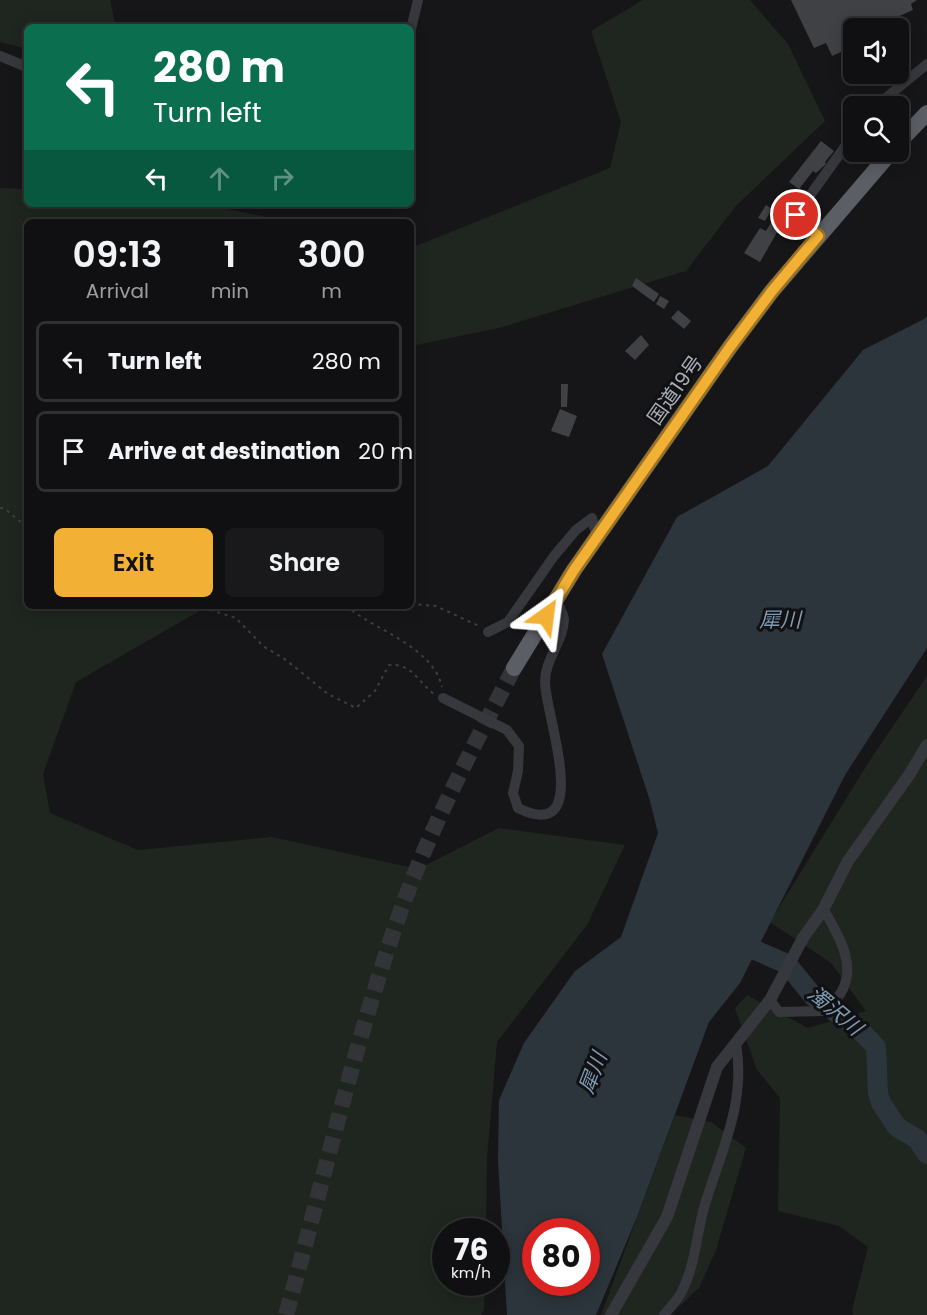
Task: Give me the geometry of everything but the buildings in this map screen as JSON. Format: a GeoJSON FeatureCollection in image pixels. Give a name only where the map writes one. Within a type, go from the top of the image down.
{"type":"FeatureCollection","features":[{"type":"Feature","properties":{"kind":"highway"},"geometry":{"type":"LineString","coordinates":[[909,132],[927,113]]}},
{"type":"Feature","properties":{"kind":"highway","name":"国道19号"},"geometry":{"type":"LineString","coordinates":[[514,668],[556,598],[730,347],[772,291],[881,162]]}},
{"type":"Feature","properties":{"kind":"street"},"geometry":{"type":"LineString","coordinates":[[412,24],[418,0]]}},
{"type":"Feature","properties":{"kind":"street"},"geometry":{"type":"LineString","coordinates":[[0,56],[24,66]]}},
{"type":"Feature","properties":{"kind":"street"},"geometry":{"type":"LineString","coordinates":[[888,96],[927,64]]}},
{"type":"Feature","properties":{"kind":"street"},"geometry":{"type":"LineString","coordinates":[[818,236],[796,215],[843,149]]}},
{"type":"Feature","properties":{"kind":"street"},"geometry":{"type":"LineString","coordinates":[[488,632],[508,622],[554,556],[576,530],[592,518],[597,538]]}},
{"type":"Feature","properties":{"kind":"street"},"geometry":{"type":"LineString","coordinates":[[443,698],[507,730],[519,746],[518,771],[513,793],[518,808],[536,816],[553,813],[559,804],[561,789],[545,680],[547,662],[557,643],[564,620],[556,598]]}},
{"type":"Feature","properties":{"kind":"street"},"geometry":{"type":"LineString","coordinates":[[611,1315],[667,1217],[717,1067],[770,1000],[803,938],[823,910],[848,861],[903,785],[927,745]]}},
{"type":"Feature","properties":{"kind":"street"},"geometry":{"type":"LineString","coordinates":[[770,1000],[779,1012],[824,1011],[840,995],[848,969],[847,958],[823,910]]}},
{"type":"Feature","properties":{"kind":"street"},"geometry":{"type":"LineString","coordinates":[[664,1315],[680,1294],[693,1263],[705,1206],[729,1136],[739,1078],[736,1043]]}},
{"type":"Feature","properties":{"kind":"path"},"geometry":{"type":"LineString","coordinates":[[0,508],[5,509],[24,524]]}},
{"type":"Feature","properties":{"kind":"path"},"geometry":{"type":"LineString","coordinates":[[414,604],[436,606],[488,632]]}},
{"type":"Feature","properties":{"kind":"path"},"geometry":{"type":"LineString","coordinates":[[207,609],[236,618],[263,646],[286,660],[328,694],[356,708],[375,690],[389,665],[399,664],[410,669],[432,694],[443,698],[442,685],[437,671],[426,658],[351,609]]}},
{"type":"Feature","properties":{"kind":"shaded area"},"geometry":{"type":"Polygon","coordinates":[[[0,0],[110,0],[115,24],[24,24],[24,48],[0,42],[0,0]]]}},
{"type":"Feature","properties":{"kind":"shaded area"},"geometry":{"type":"Polygon","coordinates":[[[643,0],[750,0],[788,44],[825,121],[736,206],[686,271],[499,328],[414,345],[414,247],[610,168],[621,122],[591,31],[643,0]]]}},
{"type":"Feature","properties":{"kind":"shaded area"},"geometry":{"type":"Polygon","coordinates":[[[0,188],[24,189],[24,207],[219,207],[275,219],[24,219],[24,609],[203,609],[76,682],[43,774],[50,813],[138,850],[272,837],[418,869],[499,828],[625,845],[587,925],[497,1042],[487,1159],[486,1218],[432,1218],[432,1296],[484,1296],[484,1309],[481,1315],[0,1315],[0,188]]]}},
{"type":"Feature","properties":{"kind":"shaded area"},"geometry":{"type":"Polygon","coordinates":[[[927,676],[927,1315],[853,1315],[852,1310],[868,1247],[839,1226],[778,1211],[780,1098],[757,1070],[735,1008],[747,995],[808,1028],[866,1011],[831,963],[770,922],[870,760],[927,676]]]}},
{"type":"Feature","properties":{"kind":"shaded area"},"geometry":{"type":"Polygon","coordinates":[[[675,1115],[711,1122],[746,1148],[716,1250],[699,1288],[670,1315],[601,1315],[675,1115]]]}},
{"type":"Feature","properties":{"kind":"water","name":"犀川"},"geometry":{"type":"Polygon","coordinates":[[[927,316],[927,648],[845,775],[740,983],[709,1022],[637,1217],[596,1315],[507,1315],[506,1296],[510,1296],[510,1218],[501,1218],[498,1160],[499,1100],[524,1043],[575,971],[621,937],[658,833],[650,801],[602,654],[677,517],[768,466],[863,350],[927,316]]]}},
{"type":"Feature","properties":{"kind":"waterway","name":"濁沢川"},"geometry":{"type":"LineString","coordinates":[[732,940],[787,964],[813,996],[859,1029],[876,1047],[878,1093],[881,1103],[897,1127],[917,1139],[927,1154]]}},
{"type":"Feature","properties":{"kind":"tunnel"},"geometry":{"type":"LineString","coordinates":[[286,1315],[354,1061],[401,910],[439,817],[514,668]]}},
{"type":"Feature","properties":{"kind":"route"},"geometry":{"type":"LineString","coordinates":[[546,616],[574,570],[730,347],[772,291],[818,236],[796,215]]}}]}
